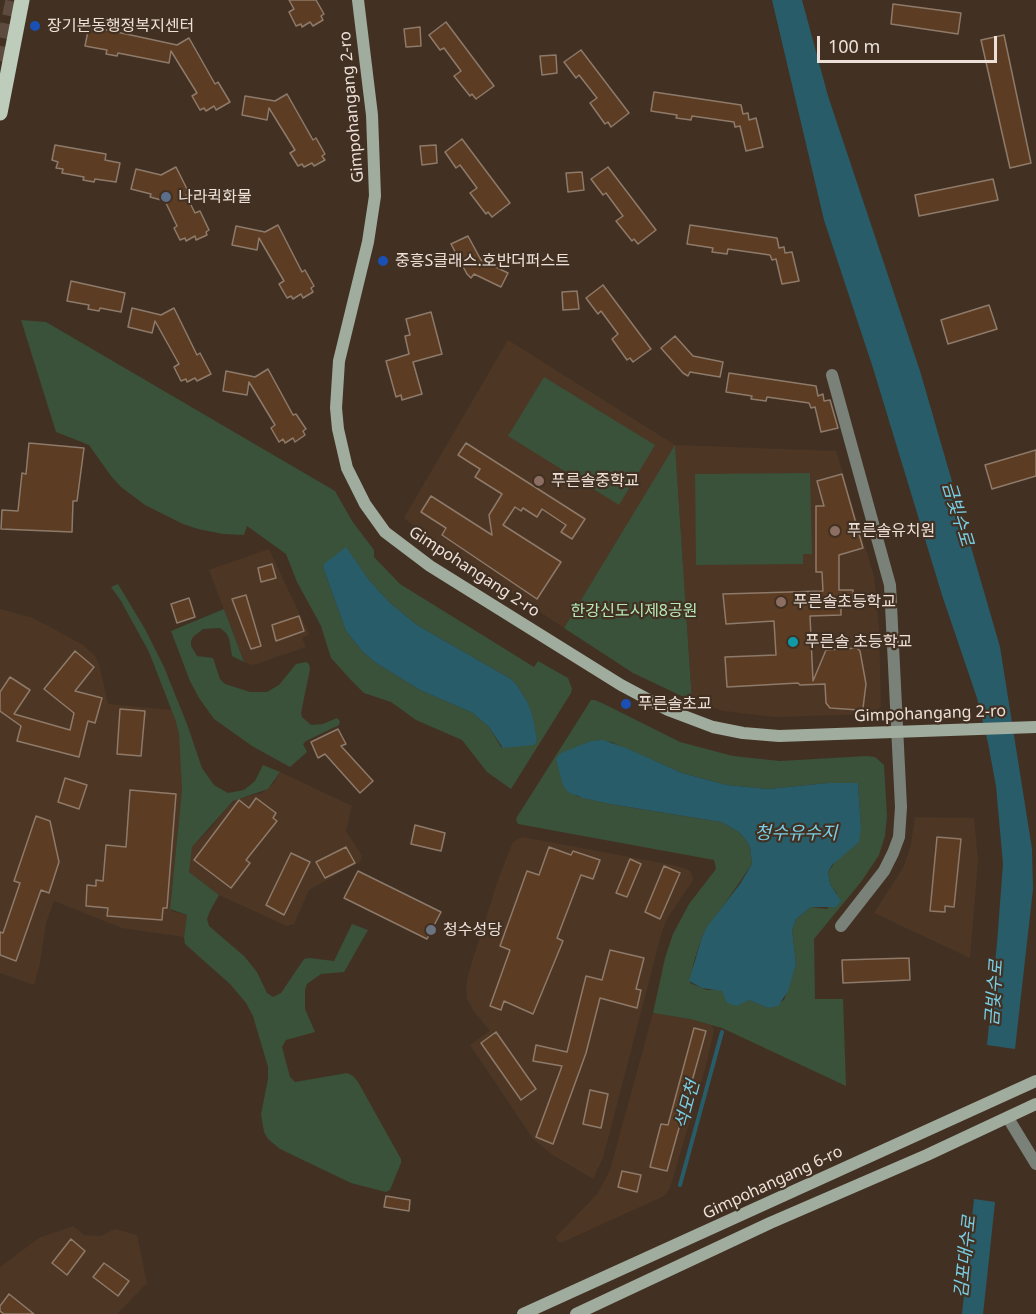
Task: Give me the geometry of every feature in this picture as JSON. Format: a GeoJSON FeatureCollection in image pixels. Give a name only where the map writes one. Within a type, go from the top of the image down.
{"type":"FeatureCollection","features":[{"type":"Feature","properties":{"kind":"main road"},"geometry":{"type":"LineString","coordinates":[[0,113],[22,0]]}},
{"type":"Feature","properties":{"kind":"street","name":"Gimpohangang 2-ro"},"geometry":{"type":"LineString","coordinates":[[358,0],[372,114],[375,196],[368,242],[339,361],[336,408],[338,429],[347,468],[374,518],[395,541],[430,566],[621,685],[684,717],[713,726],[761,735],[1034,727]]}},
{"type":"Feature","properties":{"kind":"street"},"geometry":{"type":"LineString","coordinates":[[832,375],[890,585],[901,807],[899,837],[884,871],[841,926]]}},
{"type":"Feature","properties":{"kind":"street","name":"Gimpohangang 6-ro"},"geometry":{"type":"LineString","coordinates":[[523,1314],[1036,1081]]}},
{"type":"Feature","properties":{"kind":"street"},"geometry":{"type":"LineString","coordinates":[[576,1314],[770,1223],[927,1155],[1036,1104]]}},
{"type":"Feature","properties":{"kind":"street"},"geometry":{"type":"LineString","coordinates":[[1008,1118],[1036,1164]]}},
{"type":"Feature","properties":{"kind":"shaded area"},"geometry":{"type":"Polygon","coordinates":[[[508,340],[675,445],[836,451],[874,576],[879,627],[881,707],[871,714],[775,717],[724,711],[692,701],[675,446],[564,628],[439,545],[404,518],[508,340]]]}},
{"type":"Feature","properties":{"kind":"shaded area"},"geometry":{"type":"Polygon","coordinates":[[[269,549],[309,634],[302,638],[306,647],[253,665],[244,662],[209,570],[269,549]]]}},
{"type":"Feature","properties":{"kind":"shaded area"},"geometry":{"type":"Polygon","coordinates":[[[0,609],[33,618],[83,645],[95,656],[99,664],[108,704],[172,710],[179,734],[181,754],[182,789],[170,906],[172,911],[187,915],[184,937],[122,928],[54,901],[46,923],[34,985],[0,973],[0,609]]]}},
{"type":"Feature","properties":{"kind":"shaded area"},"geometry":{"type":"Polygon","coordinates":[[[280,772],[352,806],[346,831],[362,856],[360,862],[309,890],[294,924],[287,926],[219,895],[188,869],[192,847],[227,808],[237,799],[262,793],[274,783],[280,772]]]}},
{"type":"Feature","properties":{"kind":"shaded area"},"geometry":{"type":"Polygon","coordinates":[[[915,817],[974,818],[978,860],[970,958],[874,913],[904,866],[911,844],[915,817]]]}},
{"type":"Feature","properties":{"kind":"shaded area"},"geometry":{"type":"Polygon","coordinates":[[[522,837],[684,868],[690,871],[693,878],[668,917],[662,931],[603,1158],[593,1179],[553,1155],[533,1139],[470,1045],[490,1031],[467,999],[468,975],[499,877],[513,842],[522,837]]]}},
{"type":"Feature","properties":{"kind":"shaded area"},"geometry":{"type":"Polygon","coordinates":[[[653,1013],[712,1025],[714,1031],[670,1188],[664,1196],[563,1242],[558,1242],[556,1237],[598,1193],[610,1170],[653,1013]]]}},
{"type":"Feature","properties":{"kind":"shaded area"},"geometry":{"type":"Polygon","coordinates":[[[73,1226],[84,1235],[101,1236],[115,1229],[137,1235],[147,1283],[117,1314],[0,1314],[0,1267],[39,1238],[73,1226]]]}},
{"type":"Feature","properties":{"kind":"green space"},"geometry":{"type":"Polygon","coordinates":[[[21,320],[46,322],[335,491],[352,521],[374,550],[374,557],[400,584],[534,667],[538,661],[568,678],[571,693],[511,789],[487,772],[462,740],[416,720],[391,702],[364,693],[351,680],[331,658],[321,626],[297,582],[286,554],[247,526],[244,535],[198,529],[145,505],[121,487],[89,445],[56,432],[21,320]],[[346,548],[323,567],[346,631],[363,652],[376,663],[420,690],[473,713],[489,727],[501,747],[537,741],[528,703],[511,679],[417,625],[389,602],[369,580],[346,548]]]}},
{"type":"Feature","properties":{"kind":"green space"},"geometry":{"type":"Polygon","coordinates":[[[544,377],[655,445],[619,505],[508,436],[544,377]]]}},
{"type":"Feature","properties":{"kind":"green space","name":"한강신도시제8공원"},"geometry":{"type":"Polygon","coordinates":[[[675,445],[692,701],[633,673],[564,628],[675,445]]]}},
{"type":"Feature","properties":{"kind":"green space"},"geometry":{"type":"Polygon","coordinates":[[[810,473],[812,554],[803,554],[803,564],[696,565],[695,474],[810,473]]]}},
{"type":"Feature","properties":{"kind":"green space"},"geometry":{"type":"Polygon","coordinates":[[[118,584],[145,629],[164,667],[202,768],[214,785],[228,793],[244,790],[255,781],[263,765],[280,772],[268,789],[233,801],[192,847],[189,872],[219,895],[207,919],[209,926],[244,956],[257,972],[267,993],[273,997],[281,993],[304,959],[334,961],[352,924],[368,930],[344,972],[321,974],[307,984],[305,1009],[315,1032],[286,1040],[282,1047],[290,1077],[295,1082],[347,1073],[358,1082],[401,1159],[390,1190],[386,1192],[351,1183],[280,1149],[268,1139],[264,1132],[261,1114],[268,1067],[253,1016],[246,1003],[230,984],[185,944],[187,915],[170,909],[182,789],[179,734],[149,652],[111,587],[118,584]]]}},
{"type":"Feature","properties":{"kind":"green space"},"geometry":{"type":"Polygon","coordinates":[[[224,609],[244,662],[232,656],[229,638],[220,628],[203,629],[193,637],[191,646],[197,656],[213,658],[220,679],[225,684],[250,692],[267,692],[279,685],[296,664],[306,662],[310,669],[302,717],[311,725],[323,724],[337,718],[340,721],[339,725],[306,741],[303,744],[307,752],[290,767],[252,746],[214,719],[190,681],[171,631],[224,609]]]}},
{"type":"Feature","properties":{"kind":"green space"},"geometry":{"type":"Polygon","coordinates":[[[591,700],[604,704],[680,742],[733,756],[780,761],[875,757],[884,765],[887,816],[885,836],[879,855],[861,882],[814,939],[815,999],[843,999],[846,1086],[722,1028],[690,1019],[653,1013],[665,958],[673,934],[689,904],[716,869],[714,860],[518,824],[517,817],[591,700]],[[591,741],[584,744],[576,796],[610,804],[721,822],[739,832],[750,847],[752,864],[702,937],[690,983],[707,990],[722,990],[724,993],[768,1008],[784,1000],[796,964],[792,930],[796,919],[811,907],[827,909],[837,894],[830,884],[828,872],[861,827],[858,783],[828,783],[768,789],[727,785],[682,773],[611,742],[591,741]]]}},
{"type":"Feature","properties":{"kind":"water","name":"금빛수로"},"geometry":{"type":"Polygon","coordinates":[[[772,0],[802,0],[828,96],[920,371],[1000,647],[1032,849],[1033,889],[1015,1049],[987,1045],[1003,864],[996,786],[988,743],[977,698],[942,595],[873,368],[824,220],[772,0]]]}},
{"type":"Feature","properties":{"kind":"water"},"geometry":{"type":"Polygon","coordinates":[[[346,547],[369,580],[389,602],[417,625],[511,679],[517,685],[528,703],[533,718],[537,741],[534,745],[503,748],[489,727],[473,713],[420,690],[376,663],[363,652],[346,631],[323,567],[346,547]]]}},
{"type":"Feature","properties":{"kind":"water","name":"청수유수지"},"geometry":{"type":"Polygon","coordinates":[[[603,740],[682,773],[727,785],[768,789],[828,783],[858,783],[861,827],[859,842],[832,865],[828,872],[830,884],[841,901],[836,907],[811,907],[796,919],[792,930],[796,964],[788,991],[778,1006],[768,1008],[749,1000],[737,1006],[727,1003],[722,991],[702,988],[689,981],[707,927],[740,884],[752,864],[750,847],[746,840],[739,832],[721,822],[610,804],[568,792],[563,785],[556,759],[561,753],[591,741],[603,740]]]}},
{"type":"Feature","properties":{"kind":"water"},"geometry":{"type":"Polygon","coordinates":[[[974,1199],[995,1202],[983,1314],[962,1314],[974,1199]]]}},
{"type":"Feature","properties":{"kind":"building"},"geometry":{"type":"Polygon","coordinates":[[[289,0],[316,0],[324,14],[321,16],[323,20],[313,26],[310,22],[302,27],[301,24],[296,26],[289,12],[294,9],[289,0]]]}},
{"type":"Feature","properties":{"kind":"building"},"geometry":{"type":"Polygon","coordinates":[[[893,4],[961,13],[958,34],[891,24],[893,4]]]}},
{"type":"Feature","properties":{"kind":"building"},"geometry":{"type":"Polygon","coordinates":[[[446,22],[494,86],[476,99],[472,94],[470,96],[454,76],[461,71],[444,48],[440,50],[429,35],[446,22]]]}},
{"type":"Feature","properties":{"kind":"building"},"geometry":{"type":"Polygon","coordinates":[[[89,26],[177,45],[189,38],[215,84],[218,82],[230,102],[216,110],[214,106],[206,111],[204,108],[200,110],[192,96],[197,93],[171,51],[169,63],[118,53],[117,56],[106,54],[107,50],[85,46],[89,26]]]}},
{"type":"Feature","properties":{"kind":"building"},"geometry":{"type":"Polygon","coordinates":[[[420,27],[421,46],[406,47],[404,29],[420,27]]]}},
{"type":"Feature","properties":{"kind":"building"},"geometry":{"type":"Polygon","coordinates":[[[1004,35],[1031,163],[1010,168],[981,40],[1004,35]]]}},
{"type":"Feature","properties":{"kind":"building"},"geometry":{"type":"Polygon","coordinates":[[[581,50],[629,113],[611,127],[608,122],[605,124],[590,103],[597,98],[579,75],[576,78],[564,62],[581,50]]]}},
{"type":"Feature","properties":{"kind":"building"},"geometry":{"type":"Polygon","coordinates":[[[556,55],[557,73],[542,75],[540,56],[556,55]]]}},
{"type":"Feature","properties":{"kind":"building"},"geometry":{"type":"Polygon","coordinates":[[[654,92],[741,105],[743,114],[748,113],[749,120],[756,118],[763,147],[746,151],[740,126],[735,127],[734,122],[692,116],[691,120],[676,118],[677,115],[651,111],[654,92]]]}},
{"type":"Feature","properties":{"kind":"building"},"geometry":{"type":"Polygon","coordinates":[[[287,94],[313,140],[316,138],[325,154],[322,156],[325,160],[314,166],[312,163],[304,167],[302,164],[298,166],[290,153],[295,150],[269,108],[267,120],[242,115],[245,96],[275,101],[287,94]]]}},
{"type":"Feature","properties":{"kind":"building"},"geometry":{"type":"Polygon","coordinates":[[[462,139],[510,203],[492,217],[488,212],[486,214],[470,193],[477,188],[460,165],[456,168],[445,152],[462,139]]]}},
{"type":"Feature","properties":{"kind":"building"},"geometry":{"type":"Polygon","coordinates":[[[55,145],[106,154],[105,160],[120,163],[116,182],[95,179],[94,182],[83,180],[84,177],[62,173],[63,169],[56,168],[58,162],[52,160],[55,145]]]}},
{"type":"Feature","properties":{"kind":"building"},"geometry":{"type":"Polygon","coordinates":[[[436,145],[437,163],[422,165],[420,146],[436,145]]]}},
{"type":"Feature","properties":{"kind":"building"},"geometry":{"type":"Polygon","coordinates":[[[176,167],[189,193],[186,195],[195,213],[200,211],[209,230],[206,232],[207,235],[196,240],[195,236],[186,241],[185,238],[180,240],[174,228],[177,226],[165,201],[150,197],[151,194],[131,189],[136,169],[161,175],[176,167]]]}},
{"type":"Feature","properties":{"kind":"building"},"geometry":{"type":"Polygon","coordinates":[[[608,167],[656,230],[638,244],[634,239],[632,241],[616,221],[623,216],[606,193],[603,195],[591,179],[608,167]]]}},
{"type":"Feature","properties":{"kind":"building"},"geometry":{"type":"Polygon","coordinates":[[[582,172],[584,190],[568,192],[566,173],[582,172]]]}},
{"type":"Feature","properties":{"kind":"building"},"geometry":{"type":"Polygon","coordinates":[[[993,179],[998,200],[919,216],[915,195],[993,179]]]}},
{"type":"Feature","properties":{"kind":"building"},"geometry":{"type":"Polygon","coordinates":[[[278,225],[302,272],[305,270],[314,286],[311,288],[313,292],[303,298],[301,294],[293,299],[291,296],[287,298],[279,284],[284,281],[259,238],[257,250],[232,245],[236,226],[265,232],[278,225]]]}},
{"type":"Feature","properties":{"kind":"building"},"geometry":{"type":"Polygon","coordinates":[[[690,225],[777,238],[779,248],[784,247],[785,253],[792,252],[799,281],[782,284],[776,259],[772,260],[770,255],[728,249],[727,254],[712,252],[713,248],[687,244],[690,225]]]}},
{"type":"Feature","properties":{"kind":"building"},"geometry":{"type":"Polygon","coordinates":[[[468,236],[481,260],[508,273],[501,287],[474,274],[471,278],[467,274],[451,244],[468,236]]]}},
{"type":"Feature","properties":{"kind":"building"},"geometry":{"type":"Polygon","coordinates":[[[71,281],[125,293],[121,312],[100,308],[99,311],[88,309],[89,305],[67,301],[71,281]]]}},
{"type":"Feature","properties":{"kind":"building"},"geometry":{"type":"Polygon","coordinates":[[[603,285],[651,349],[633,362],[630,358],[627,360],[612,339],[618,334],[601,311],[598,314],[586,298],[603,285]]]}},
{"type":"Feature","properties":{"kind":"building"},"geometry":{"type":"Polygon","coordinates":[[[577,291],[579,309],[563,310],[562,292],[577,291]]]}},
{"type":"Feature","properties":{"kind":"building"},"geometry":{"type":"Polygon","coordinates":[[[989,305],[997,329],[948,344],[941,320],[989,305]]]}},
{"type":"Feature","properties":{"kind":"building"},"geometry":{"type":"Polygon","coordinates":[[[132,308],[161,315],[174,308],[197,355],[200,353],[211,374],[197,381],[195,378],[187,382],[186,379],[181,381],[174,367],[179,364],[155,321],[152,333],[128,327],[132,308]]]}},
{"type":"Feature","properties":{"kind":"building"},"geometry":{"type":"Polygon","coordinates":[[[431,312],[442,354],[413,362],[422,394],[402,400],[401,395],[396,397],[386,361],[409,354],[405,336],[410,335],[406,319],[431,312]]]}},
{"type":"Feature","properties":{"kind":"building"},"geometry":{"type":"Polygon","coordinates":[[[675,336],[693,356],[723,362],[720,377],[690,372],[688,376],[683,373],[661,348],[675,336]]]}},
{"type":"Feature","properties":{"kind":"building"},"geometry":{"type":"Polygon","coordinates":[[[268,369],[293,415],[296,414],[306,429],[303,431],[305,435],[295,442],[293,438],[285,443],[283,439],[279,442],[271,428],[275,425],[249,382],[247,395],[223,391],[226,371],[255,377],[268,369]]]}},
{"type":"Feature","properties":{"kind":"building"},"geometry":{"type":"Polygon","coordinates":[[[729,373],[816,386],[818,396],[823,394],[824,401],[830,400],[838,428],[821,432],[815,407],[811,408],[809,403],[767,397],[766,401],[751,399],[752,396],[726,392],[729,373]]]}},
{"type":"Feature","properties":{"kind":"building"},"geometry":{"type":"Polygon","coordinates":[[[29,443],[84,448],[77,501],[73,501],[72,532],[1,529],[2,510],[18,511],[22,473],[26,474],[29,443]]]}},
{"type":"Feature","properties":{"kind":"building"},"geometry":{"type":"Polygon","coordinates":[[[466,443],[585,519],[572,539],[561,532],[566,525],[542,509],[537,517],[523,508],[521,511],[515,507],[503,525],[561,562],[537,599],[442,535],[446,528],[421,512],[431,496],[492,535],[489,515],[502,494],[475,477],[480,469],[458,455],[466,443]]]}},
{"type":"Feature","properties":{"kind":"building"},"geometry":{"type":"Polygon","coordinates":[[[1036,450],[1036,476],[992,489],[985,465],[1036,450]]]}},
{"type":"Feature","properties":{"kind":"building"},"geometry":{"type":"Polygon","coordinates":[[[842,474],[863,548],[839,555],[839,590],[853,590],[853,606],[841,607],[841,615],[810,616],[813,681],[826,650],[857,648],[860,651],[866,684],[863,708],[859,710],[830,708],[826,703],[825,684],[800,685],[798,683],[727,687],[725,657],[776,655],[774,621],[726,624],[723,594],[823,591],[822,572],[816,572],[816,506],[824,506],[817,481],[842,474]]]}},
{"type":"Feature","properties":{"kind":"building"},"geometry":{"type":"Polygon","coordinates":[[[272,564],[276,578],[261,582],[258,568],[272,564]]]}},
{"type":"Feature","properties":{"kind":"building"},"geometry":{"type":"Polygon","coordinates":[[[246,595],[261,646],[251,649],[232,599],[246,595]]]}},
{"type":"Feature","properties":{"kind":"building"},"geometry":{"type":"Polygon","coordinates":[[[189,598],[195,617],[177,623],[171,604],[189,598]]]}},
{"type":"Feature","properties":{"kind":"building"},"geometry":{"type":"Polygon","coordinates":[[[299,616],[304,631],[276,641],[272,625],[299,616]]]}},
{"type":"Feature","properties":{"kind":"building"},"geometry":{"type":"Polygon","coordinates":[[[75,651],[94,667],[75,691],[102,698],[95,723],[88,721],[79,757],[17,741],[21,726],[0,711],[0,692],[10,677],[30,690],[14,714],[70,730],[74,713],[44,689],[75,651]]]}},
{"type":"Feature","properties":{"kind":"building"},"geometry":{"type":"Polygon","coordinates":[[[120,709],[145,711],[141,756],[117,754],[120,709]]]}},
{"type":"Feature","properties":{"kind":"building"},"geometry":{"type":"Polygon","coordinates":[[[338,729],[346,744],[341,746],[373,781],[360,793],[325,754],[318,758],[311,742],[338,729]]]}},
{"type":"Feature","properties":{"kind":"building"},"geometry":{"type":"Polygon","coordinates":[[[65,778],[87,785],[79,809],[58,802],[65,778]]]}},
{"type":"Feature","properties":{"kind":"building"},"geometry":{"type":"Polygon","coordinates":[[[130,790],[176,794],[167,908],[163,908],[162,920],[107,916],[108,908],[86,906],[87,885],[96,886],[96,880],[103,881],[106,845],[126,847],[130,790]]]}},
{"type":"Feature","properties":{"kind":"building"},"geometry":{"type":"Polygon","coordinates":[[[256,798],[276,813],[273,818],[277,821],[246,860],[250,863],[231,888],[194,860],[239,800],[249,808],[256,798]]]}},
{"type":"Feature","properties":{"kind":"building"},"geometry":{"type":"Polygon","coordinates":[[[36,816],[50,821],[59,862],[49,893],[41,890],[16,961],[0,955],[0,932],[3,933],[20,883],[14,881],[36,816]]]}},
{"type":"Feature","properties":{"kind":"building"},"geometry":{"type":"Polygon","coordinates":[[[415,825],[445,833],[441,851],[411,844],[415,825]]]}},
{"type":"Feature","properties":{"kind":"building"},"geometry":{"type":"Polygon","coordinates":[[[937,837],[961,839],[954,907],[945,906],[945,912],[930,911],[937,837]]]}},
{"type":"Feature","properties":{"kind":"building"},"geometry":{"type":"Polygon","coordinates":[[[346,847],[355,863],[325,878],[316,862],[346,847]]]}},
{"type":"Feature","properties":{"kind":"building"},"geometry":{"type":"Polygon","coordinates":[[[549,847],[571,855],[573,851],[600,860],[593,879],[581,875],[557,938],[563,941],[533,1014],[504,1001],[501,1010],[490,1006],[510,950],[500,946],[527,871],[539,875],[549,847]]]}},
{"type":"Feature","properties":{"kind":"building"},"geometry":{"type":"Polygon","coordinates":[[[291,853],[310,862],[284,915],[266,905],[291,853]]]}},
{"type":"Feature","properties":{"kind":"building"},"geometry":{"type":"Polygon","coordinates":[[[630,859],[641,864],[627,897],[616,893],[630,859]]]}},
{"type":"Feature","properties":{"kind":"building"},"geometry":{"type":"Polygon","coordinates":[[[664,866],[680,873],[660,919],[645,912],[664,866]]]}},
{"type":"Feature","properties":{"kind":"building"},"geometry":{"type":"Polygon","coordinates":[[[358,871],[441,912],[427,939],[344,898],[358,871]]]}},
{"type":"Feature","properties":{"kind":"building"},"geometry":{"type":"Polygon","coordinates":[[[610,950],[644,958],[636,989],[641,990],[637,1008],[600,998],[586,1053],[553,1144],[536,1137],[562,1066],[533,1061],[536,1045],[567,1052],[586,976],[602,980],[610,950]]]}},
{"type":"Feature","properties":{"kind":"building"},"geometry":{"type":"Polygon","coordinates":[[[909,958],[910,980],[843,983],[842,960],[909,958]]]}},
{"type":"Feature","properties":{"kind":"building"},"geometry":{"type":"Polygon","coordinates":[[[694,1028],[706,1031],[667,1171],[650,1167],[661,1124],[668,1125],[694,1028]]]}},
{"type":"Feature","properties":{"kind":"building"},"geometry":{"type":"Polygon","coordinates":[[[496,1032],[536,1089],[521,1100],[481,1043],[496,1032]]]}},
{"type":"Feature","properties":{"kind":"building"},"geometry":{"type":"Polygon","coordinates":[[[590,1090],[608,1094],[601,1128],[583,1124],[590,1090]]]}},
{"type":"Feature","properties":{"kind":"building"},"geometry":{"type":"Polygon","coordinates":[[[622,1171],[641,1175],[637,1192],[618,1187],[622,1171]]]}},
{"type":"Feature","properties":{"kind":"building"},"geometry":{"type":"Polygon","coordinates":[[[386,1196],[410,1200],[409,1211],[384,1207],[386,1196]]]}},
{"type":"Feature","properties":{"kind":"building"},"geometry":{"type":"Polygon","coordinates":[[[71,1239],[85,1251],[67,1275],[52,1263],[71,1239]]]}},
{"type":"Feature","properties":{"kind":"building"},"geometry":{"type":"Polygon","coordinates":[[[104,1263],[129,1281],[118,1296],[93,1277],[104,1263]]]}},
{"type":"Feature","properties":{"kind":"building"},"geometry":{"type":"Polygon","coordinates":[[[9,1294],[34,1314],[4,1314],[0,1311],[0,1306],[9,1294]]]}},
{"type":"Feature","properties":{"kind":"waterway","name":"석모천"},"geometry":{"type":"LineString","coordinates":[[680,1185],[722,1032]]}},
{"type":"Feature","properties":{"kind":"tunnel"},"geometry":{"type":"LineString","coordinates":[[0,61],[13,0]]}},
{"type":"Feature","properties":{"kind":"place","name":"장기본동행정복지센터"},"geometry":{"type":"Point","coordinates":[35,26]}},
{"type":"Feature","properties":{"kind":"place","name":"나라퀵화물"},"geometry":{"type":"Point","coordinates":[166,197]}},
{"type":"Feature","properties":{"kind":"place","name":"중흥S클래스.호반더퍼스트"},"geometry":{"type":"Point","coordinates":[383,261]}},
{"type":"Feature","properties":{"kind":"place","name":"푸른솔중학교"},"geometry":{"type":"Point","coordinates":[539,481]}},
{"type":"Feature","properties":{"kind":"place","name":"푸른솔유치원"},"geometry":{"type":"Point","coordinates":[835,531]}},
{"type":"Feature","properties":{"kind":"place","name":"푸른솔초등학교"},"geometry":{"type":"Point","coordinates":[781,602]}},
{"type":"Feature","properties":{"kind":"place","name":"푸른솔 초등학교"},"geometry":{"type":"Point","coordinates":[793,642]}},
{"type":"Feature","properties":{"kind":"place","name":"푸른솔초교"},"geometry":{"type":"Point","coordinates":[626,704]}},
{"type":"Feature","properties":{"kind":"place","name":"청수성당"},"geometry":{"type":"Point","coordinates":[431,930]}},
{"type":"Feature","properties":{"kind":"water label","name":"김포대수로"},"geometry":{"type":"Point","coordinates":[966,1257]}}]}
